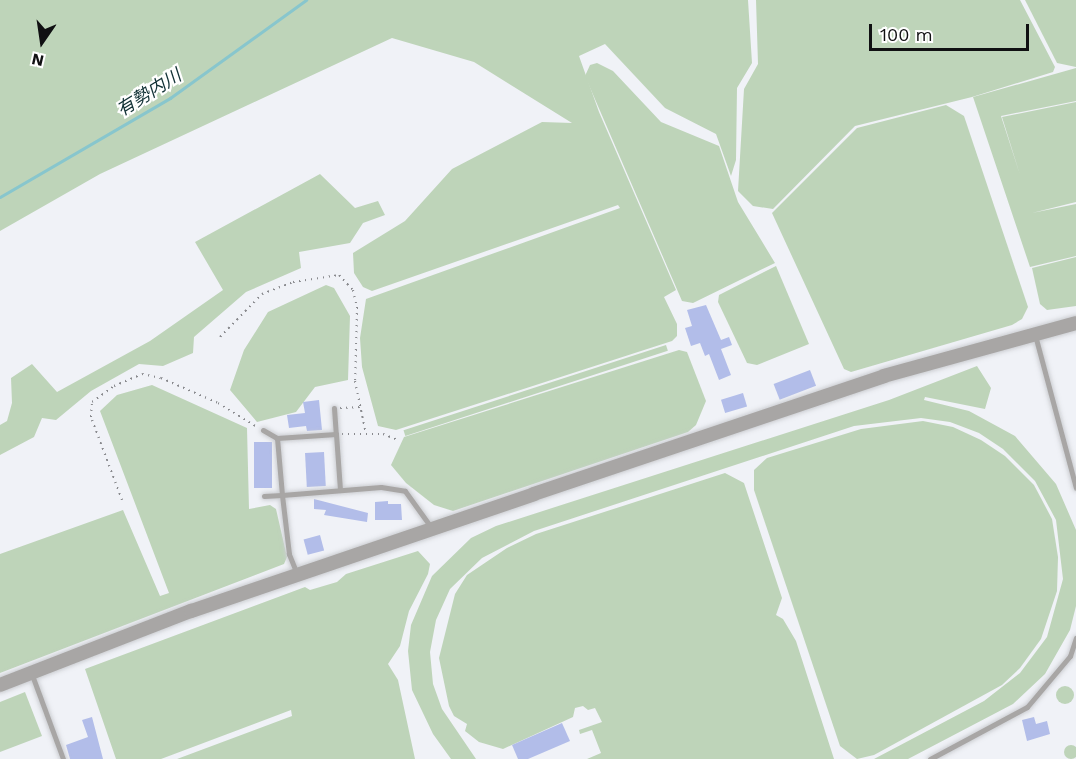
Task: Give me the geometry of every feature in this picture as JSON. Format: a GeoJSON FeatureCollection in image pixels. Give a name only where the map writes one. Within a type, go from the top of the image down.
{"type":"FeatureCollection","features":[{"type":"Feature","properties":{"kind":"street"},"geometry":{"type":"LineString","coordinates":[[0,685],[297,574],[432,528],[884,376],[1076,323]]}},
{"type":"Feature","properties":{"kind":"lane"},"geometry":{"type":"LineString","coordinates":[[1035,334],[1076,488]]}},
{"type":"Feature","properties":{"kind":"lane"},"geometry":{"type":"LineString","coordinates":[[334,408],[340,490]]}},
{"type":"Feature","properties":{"kind":"lane"},"geometry":{"type":"LineString","coordinates":[[262,430],[277,438],[336,434]]}},
{"type":"Feature","properties":{"kind":"lane"},"geometry":{"type":"LineString","coordinates":[[277,438],[289,554],[297,574]]}},
{"type":"Feature","properties":{"kind":"lane"},"geometry":{"type":"LineString","coordinates":[[264,496],[381,487],[405,491],[432,528]]}},
{"type":"Feature","properties":{"kind":"lane"},"geometry":{"type":"LineString","coordinates":[[930,759],[1028,707],[1065,663],[1076,638]]}},
{"type":"Feature","properties":{"kind":"lane"},"geometry":{"type":"LineString","coordinates":[[31,673],[63,759]]}},
{"type":"Feature","properties":{"kind":"path"},"geometry":{"type":"LineString","coordinates":[[220,337],[262,294],[293,282],[339,275],[353,290],[357,307],[355,381],[366,434]]}},
{"type":"Feature","properties":{"kind":"path"},"geometry":{"type":"LineString","coordinates":[[122,500],[91,417],[92,402],[114,386],[142,374],[161,378],[218,403],[262,430]]}},
{"type":"Feature","properties":{"kind":"path"},"geometry":{"type":"LineString","coordinates":[[334,408],[360,406]]}},
{"type":"Feature","properties":{"kind":"path"},"geometry":{"type":"LineString","coordinates":[[336,434],[383,434],[398,440]]}},
{"type":"Feature","properties":{"kind":"green space"},"geometry":{"type":"Polygon","coordinates":[[[0,0],[748,0],[752,63],[737,88],[736,160],[731,176],[716,134],[665,108],[605,44],[579,56],[599,112],[676,290],[664,297],[677,324],[677,336],[672,341],[396,430],[378,426],[362,367],[360,338],[366,299],[620,208],[618,205],[372,291],[363,287],[354,273],[353,253],[405,221],[452,169],[542,122],[572,123],[474,62],[392,38],[100,174],[0,231],[0,0]]]}},
{"type":"Feature","properties":{"kind":"green space"},"geometry":{"type":"Polygon","coordinates":[[[756,0],[1020,0],[1055,67],[1053,72],[972,97],[855,126],[773,209],[753,206],[738,191],[744,89],[758,64],[756,0]]]}},
{"type":"Feature","properties":{"kind":"green space"},"geometry":{"type":"Polygon","coordinates":[[[1025,0],[1076,0],[1076,67],[1057,63],[1025,0]]]}},
{"type":"Feature","properties":{"kind":"green space"},"geometry":{"type":"Polygon","coordinates":[[[597,63],[613,71],[661,122],[719,146],[738,202],[775,263],[693,303],[682,301],[585,76],[590,65],[597,63]]]}},
{"type":"Feature","properties":{"kind":"green space"},"geometry":{"type":"Polygon","coordinates":[[[1076,68],[1076,101],[1001,116],[1020,175],[1002,117],[1076,102],[1076,202],[1032,213],[1076,204],[1076,256],[1030,267],[973,97],[1076,68]]]}},
{"type":"Feature","properties":{"kind":"green space"},"geometry":{"type":"Polygon","coordinates":[[[946,105],[964,116],[1028,307],[1022,319],[1012,325],[851,372],[844,369],[772,213],[857,128],[946,105]]]}},
{"type":"Feature","properties":{"kind":"green space"},"geometry":{"type":"Polygon","coordinates":[[[320,174],[355,208],[378,201],[385,215],[363,223],[350,243],[299,252],[301,268],[246,292],[194,337],[193,353],[163,366],[139,364],[91,391],[56,420],[42,418],[34,437],[0,455],[0,425],[7,421],[12,403],[11,378],[32,364],[57,392],[150,341],[223,290],[195,242],[320,174]]]}},
{"type":"Feature","properties":{"kind":"green space"},"geometry":{"type":"Polygon","coordinates":[[[1076,257],[1076,306],[1047,310],[1040,304],[1032,268],[1076,257]]]}},
{"type":"Feature","properties":{"kind":"green space"},"geometry":{"type":"Polygon","coordinates":[[[776,266],[809,344],[757,365],[747,363],[718,302],[719,295],[776,266]]]}},
{"type":"Feature","properties":{"kind":"green space"},"geometry":{"type":"Polygon","coordinates":[[[326,285],[334,288],[350,316],[348,380],[315,387],[296,412],[257,422],[230,390],[244,350],[268,312],[326,285]]]}},
{"type":"Feature","properties":{"kind":"green space"},"geometry":{"type":"Polygon","coordinates":[[[666,345],[668,351],[405,436],[404,430],[666,345]]]}},
{"type":"Feature","properties":{"kind":"green space"},"geometry":{"type":"Polygon","coordinates":[[[679,350],[687,352],[706,401],[696,425],[688,432],[453,511],[434,505],[406,483],[391,465],[404,437],[679,350]]]}},
{"type":"Feature","properties":{"kind":"green space"},"geometry":{"type":"Polygon","coordinates":[[[977,366],[991,388],[985,409],[925,397],[924,400],[969,411],[1015,436],[1056,484],[1076,530],[1076,606],[1070,630],[1045,674],[1013,704],[908,759],[874,759],[984,701],[1020,673],[1047,637],[1063,579],[1056,520],[1035,481],[1003,449],[979,433],[950,422],[921,418],[854,426],[534,531],[482,558],[450,589],[436,620],[430,652],[433,684],[442,709],[476,759],[451,759],[433,734],[412,690],[408,651],[411,625],[432,576],[471,538],[496,526],[889,400],[977,366]]]}},
{"type":"Feature","properties":{"kind":"green space"},"geometry":{"type":"Polygon","coordinates":[[[152,385],[247,428],[249,509],[270,505],[276,509],[287,557],[284,564],[0,673],[0,554],[123,510],[160,596],[169,593],[100,411],[117,395],[152,385]]]}},
{"type":"Feature","properties":{"kind":"green space"},"geometry":{"type":"Polygon","coordinates":[[[923,421],[953,427],[981,440],[1005,456],[1034,485],[1052,519],[1058,557],[1057,591],[1041,639],[1020,668],[1002,685],[874,755],[857,759],[840,746],[754,490],[754,470],[767,458],[861,429],[923,421]]]}},
{"type":"Feature","properties":{"kind":"green space"},"geometry":{"type":"Polygon","coordinates":[[[725,473],[744,483],[782,598],[776,615],[783,619],[796,641],[834,759],[587,759],[601,753],[592,730],[580,734],[579,730],[602,722],[595,708],[588,710],[583,706],[575,708],[573,717],[503,749],[479,742],[465,731],[467,724],[454,716],[449,706],[439,658],[455,594],[467,575],[507,548],[536,534],[725,473]]]}},
{"type":"Feature","properties":{"kind":"green space"},"geometry":{"type":"Polygon","coordinates":[[[418,551],[430,564],[428,574],[409,611],[400,646],[388,664],[398,680],[415,759],[177,759],[292,716],[291,710],[161,759],[116,759],[85,669],[305,587],[310,590],[337,582],[346,574],[418,551]]]}},
{"type":"Feature","properties":{"kind":"green space"},"geometry":{"type":"Polygon","coordinates":[[[1065,686],[1071,689],[1074,695],[1071,701],[1065,704],[1059,701],[1056,695],[1059,689],[1065,686]]]}},
{"type":"Feature","properties":{"kind":"green space"},"geometry":{"type":"Polygon","coordinates":[[[25,692],[42,736],[0,752],[0,702],[25,692]]]}},
{"type":"Feature","properties":{"kind":"green space"},"geometry":{"type":"Polygon","coordinates":[[[1071,745],[1076,747],[1078,752],[1076,757],[1071,759],[1066,757],[1064,752],[1066,747],[1071,745]]]}},
{"type":"Feature","properties":{"kind":"building"},"geometry":{"type":"Polygon","coordinates":[[[706,305],[721,340],[729,337],[732,345],[721,349],[731,375],[719,380],[709,354],[705,356],[700,343],[691,346],[685,328],[692,326],[687,310],[706,305]]]}},
{"type":"Feature","properties":{"kind":"building"},"geometry":{"type":"Polygon","coordinates":[[[810,370],[816,386],[780,400],[774,384],[810,370]]]}},
{"type":"Feature","properties":{"kind":"building"},"geometry":{"type":"Polygon","coordinates":[[[743,393],[747,406],[725,413],[721,400],[743,393]]]}},
{"type":"Feature","properties":{"kind":"building"},"geometry":{"type":"Polygon","coordinates":[[[319,400],[322,430],[307,431],[306,426],[289,428],[287,415],[305,413],[303,402],[319,400]]]}},
{"type":"Feature","properties":{"kind":"building"},"geometry":{"type":"Polygon","coordinates":[[[254,442],[272,442],[272,488],[254,488],[254,442]]]}},
{"type":"Feature","properties":{"kind":"building"},"geometry":{"type":"Polygon","coordinates":[[[324,452],[326,486],[307,487],[305,453],[324,452]]]}},
{"type":"Feature","properties":{"kind":"building"},"geometry":{"type":"Polygon","coordinates":[[[314,499],[368,513],[367,522],[324,515],[326,510],[314,509],[314,499]]]}},
{"type":"Feature","properties":{"kind":"building"},"geometry":{"type":"Polygon","coordinates":[[[388,501],[388,504],[401,504],[402,520],[375,520],[375,502],[388,501]]]}},
{"type":"Feature","properties":{"kind":"building"},"geometry":{"type":"Polygon","coordinates":[[[320,535],[324,550],[308,555],[304,539],[320,535]]]}},
{"type":"Feature","properties":{"kind":"building"},"geometry":{"type":"Polygon","coordinates":[[[92,717],[103,759],[70,759],[66,745],[88,737],[82,720],[92,717]]]}},
{"type":"Feature","properties":{"kind":"building"},"geometry":{"type":"Polygon","coordinates":[[[1034,717],[1036,724],[1047,721],[1050,734],[1027,741],[1022,720],[1034,717]]]}},
{"type":"Feature","properties":{"kind":"building"},"geometry":{"type":"Polygon","coordinates":[[[562,723],[570,741],[528,759],[518,759],[512,745],[562,723]]]}},
{"type":"Feature","properties":{"kind":"waterway","name":"有勢内川"},"geometry":{"type":"LineString","coordinates":[[0,197],[170,98],[306,0]]}}]}
